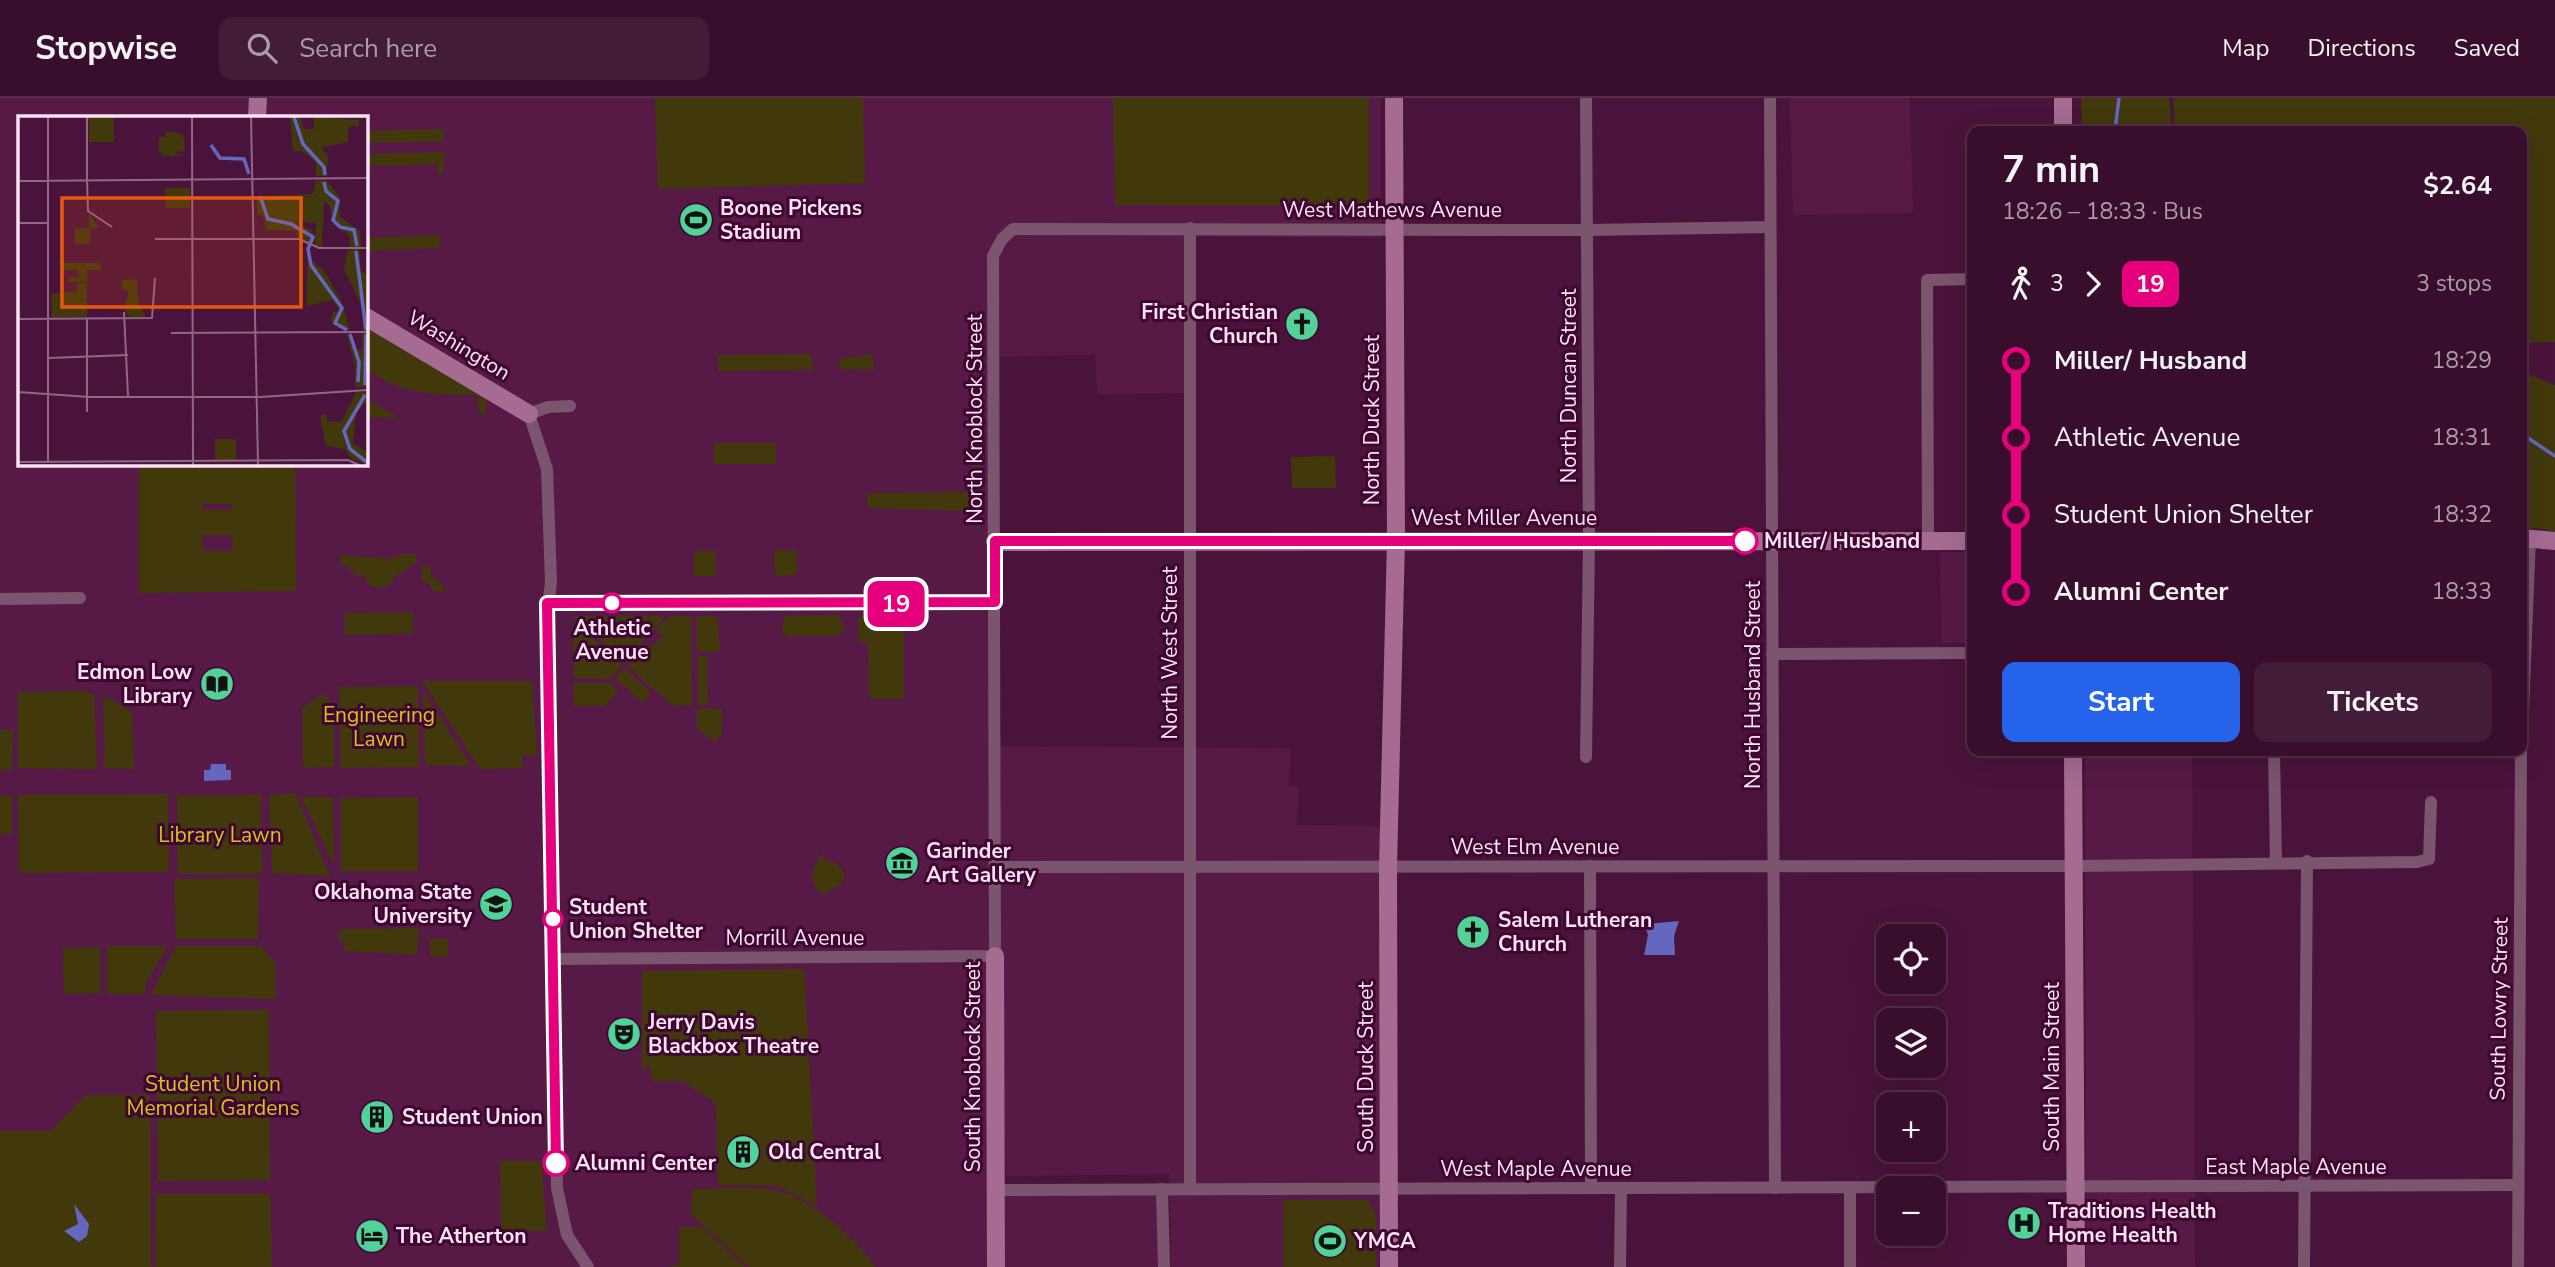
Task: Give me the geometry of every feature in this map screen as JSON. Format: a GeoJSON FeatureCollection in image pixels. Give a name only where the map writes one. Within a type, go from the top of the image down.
{"type":"FeatureCollection","features":[{"type":"Feature","properties":{"kind":"main road"},"geometry":{"type":"LineString","coordinates":[[257,116],[258,98]]}},
{"type":"Feature","properties":{"kind":"main road","name":"North Duck Street"},"geometry":{"type":"LineString","coordinates":[[1388,867],[1396,540],[1394,98]]}},
{"type":"Feature","properties":{"kind":"main road"},"geometry":{"type":"LineString","coordinates":[[2063,98],[2063,126]]}},
{"type":"Feature","properties":{"kind":"main road","name":"Washington"},"geometry":{"type":"LineString","coordinates":[[368,318],[529,414]]}},
{"type":"Feature","properties":{"kind":"main road"},"geometry":{"type":"LineString","coordinates":[[2527,538],[2555,541]]}},
{"type":"Feature","properties":{"kind":"main road","name":"West Miller Avenue"},"geometry":{"type":"LineString","coordinates":[[995,541],[1967,541]]}},
{"type":"Feature","properties":{"kind":"main road","name":"South Main Street"},"geometry":{"type":"LineString","coordinates":[[2073,756],[2076,1267]]}},
{"type":"Feature","properties":{"kind":"main road","name":"South Duck Street"},"geometry":{"type":"LineString","coordinates":[[1388,867],[1389,1267]]}},
{"type":"Feature","properties":{"kind":"main road","name":"South Knoblock Street"},"geometry":{"type":"LineString","coordinates":[[995,956],[996,1267]]}},
{"type":"Feature","properties":{"kind":"street","name":"North Duncan Street"},"geometry":{"type":"LineString","coordinates":[[1586,98],[1589,540],[1586,757]]}},
{"type":"Feature","properties":{"kind":"street","name":"North Husband Street"},"geometry":{"type":"LineString","coordinates":[[1770,98],[1775,1188]]}},
{"type":"Feature","properties":{"kind":"street","name":"West Mathews Avenue"},"geometry":{"type":"LineString","coordinates":[[1013,229],[1587,230],[1770,227]]}},
{"type":"Feature","properties":{"kind":"street","name":"North West Street"},"geometry":{"type":"LineString","coordinates":[[1190,228],[1190,1189]]}},
{"type":"Feature","properties":{"kind":"street","name":"North Knoblock Street"},"geometry":{"type":"LineString","coordinates":[[996,867],[993,256],[1002,239],[1013,229]]}},
{"type":"Feature","properties":{"kind":"street"},"geometry":{"type":"LineString","coordinates":[[1928,541],[1927,280],[1967,279]]}},
{"type":"Feature","properties":{"kind":"street"},"geometry":{"type":"LineString","coordinates":[[570,407],[548,407],[529,414],[548,469],[551,582],[547,603],[559,1210],[566,1235],[588,1267]]}},
{"type":"Feature","properties":{"kind":"street"},"geometry":{"type":"LineString","coordinates":[[0,598],[80,598]]}},
{"type":"Feature","properties":{"kind":"street"},"geometry":{"type":"LineString","coordinates":[[547,603],[995,602]]}},
{"type":"Feature","properties":{"kind":"street"},"geometry":{"type":"LineString","coordinates":[[1772,654],[1967,653]]}},
{"type":"Feature","properties":{"kind":"street"},"geometry":{"type":"LineString","coordinates":[[2274,756],[2276,862]]}},
{"type":"Feature","properties":{"kind":"street","name":"South Lowry Street"},"geometry":{"type":"LineString","coordinates":[[2518,1267],[2522,756]]}},
{"type":"Feature","properties":{"kind":"street","name":"West Elm Avenue"},"geometry":{"type":"LineString","coordinates":[[996,867],[2074,866],[2428,861],[2431,803]]}},
{"type":"Feature","properties":{"kind":"street"},"geometry":{"type":"LineString","coordinates":[[2304,1267],[2307,862]]}},
{"type":"Feature","properties":{"kind":"street"},"geometry":{"type":"LineString","coordinates":[[1590,866],[1591,1188]]}},
{"type":"Feature","properties":{"kind":"street","name":"South Knoblock Street"},"geometry":{"type":"LineString","coordinates":[[995,956],[996,867]]}},
{"type":"Feature","properties":{"kind":"street","name":"Morrill Avenue"},"geometry":{"type":"LineString","coordinates":[[554,959],[995,956]]}},
{"type":"Feature","properties":{"kind":"street","name":"East Maple Avenue"},"geometry":{"type":"LineString","coordinates":[[2076,1188],[2517,1185]]}},
{"type":"Feature","properties":{"kind":"street"},"geometry":{"type":"LineString","coordinates":[[1620,1267],[1621,1188]]}},
{"type":"Feature","properties":{"kind":"street"},"geometry":{"type":"LineString","coordinates":[[1850,1188],[1850,1267]]}},
{"type":"Feature","properties":{"kind":"street","name":"West Maple Avenue"},"geometry":{"type":"LineString","coordinates":[[997,1190],[2076,1188]]}},
{"type":"Feature","properties":{"kind":"street"},"geometry":{"type":"LineString","coordinates":[[1162,1189],[1164,1267]]}},
{"type":"Feature","properties":{"kind":"shaded area","name":"Oklahoma State University"},"geometry":{"type":"Polygon","coordinates":[[[0,98],[1381,98],[1381,238],[1188,236],[1190,393],[1097,394],[1095,355],[995,357],[989,1267],[0,1267],[0,98]]]}},
{"type":"Feature","properties":{"kind":"shaded area"},"geometry":{"type":"Polygon","coordinates":[[[1790,98],[1910,98],[1913,213],[1793,215],[1790,98]]]}},
{"type":"Feature","properties":{"kind":"shaded area"},"geometry":{"type":"Polygon","coordinates":[[[1940,552],[1967,552],[1967,643],[1942,643],[1940,552]]]}},
{"type":"Feature","properties":{"kind":"shaded area"},"geometry":{"type":"Polygon","coordinates":[[[995,746],[1290,748],[1289,786],[1298,786],[1297,825],[1389,826],[1379,1267],[1171,1267],[1169,1174],[1006,1176],[995,746]]]}},
{"type":"Feature","properties":{"kind":"shaded area"},"geometry":{"type":"Polygon","coordinates":[[[2085,756],[2192,756],[2195,1267],[2086,1267],[2085,756]]]}},
{"type":"Feature","properties":{"kind":"shaded area"},"geometry":{"type":"Polygon","coordinates":[[[211,764],[226,764],[226,770],[231,770],[231,780],[204,781],[204,770],[210,770],[211,764]]]}},
{"type":"Feature","properties":{"kind":"shaded area"},"geometry":{"type":"Polygon","coordinates":[[[1643,919],[1647,924],[1679,921],[1674,936],[1675,955],[1644,955],[1648,935],[1643,919]]]}},
{"type":"Feature","properties":{"kind":"shaded area"},"geometry":{"type":"Polygon","coordinates":[[[996,1189],[1162,1189],[1164,1267],[996,1267],[996,1189]]]}},
{"type":"Feature","properties":{"kind":"shaded area"},"geometry":{"type":"Polygon","coordinates":[[[74,1204],[89,1224],[87,1236],[79,1242],[64,1231],[78,1224],[74,1204]]]}},
{"type":"Feature","properties":{"kind":"green space"},"geometry":{"type":"Polygon","coordinates":[[[655,98],[863,98],[865,183],[658,189],[655,98]]]}},
{"type":"Feature","properties":{"kind":"green space"},"geometry":{"type":"Polygon","coordinates":[[[1113,98],[1369,98],[1369,206],[1115,205],[1113,98]]]}},
{"type":"Feature","properties":{"kind":"green space"},"geometry":{"type":"Polygon","coordinates":[[[2081,98],[2169,98],[2172,126],[2082,126],[2081,98]]]}},
{"type":"Feature","properties":{"kind":"green space"},"geometry":{"type":"Polygon","coordinates":[[[2173,98],[2555,98],[2555,342],[2527,343],[2527,126],[2175,126],[2173,98]]]}},
{"type":"Feature","properties":{"kind":"green space"},"geometry":{"type":"Polygon","coordinates":[[[444,129],[444,141],[368,143],[368,131],[444,129]]]}},
{"type":"Feature","properties":{"kind":"green space"},"geometry":{"type":"Polygon","coordinates":[[[445,152],[443,175],[439,175],[437,164],[368,166],[368,154],[445,152]]]}},
{"type":"Feature","properties":{"kind":"green space"},"geometry":{"type":"Polygon","coordinates":[[[441,235],[439,248],[368,251],[368,238],[441,235]]]}},
{"type":"Feature","properties":{"kind":"green space"},"geometry":{"type":"Polygon","coordinates":[[[368,327],[486,397],[486,414],[479,414],[477,395],[421,392],[382,379],[368,371],[368,327]]]}},
{"type":"Feature","properties":{"kind":"green space"},"geometry":{"type":"Polygon","coordinates":[[[811,354],[813,370],[718,371],[718,355],[811,354]]]}},
{"type":"Feature","properties":{"kind":"green space"},"geometry":{"type":"Polygon","coordinates":[[[872,354],[875,370],[839,369],[839,359],[872,354]]]}},
{"type":"Feature","properties":{"kind":"green space"},"geometry":{"type":"Polygon","coordinates":[[[2527,374],[2555,385],[2555,532],[2539,528],[2527,529],[2527,374]]]}},
{"type":"Feature","properties":{"kind":"green space"},"geometry":{"type":"Polygon","coordinates":[[[368,400],[400,418],[368,417],[368,400]]]}},
{"type":"Feature","properties":{"kind":"green space"},"geometry":{"type":"Polygon","coordinates":[[[973,411],[980,411],[980,511],[868,508],[867,493],[974,492],[973,411]]]}},
{"type":"Feature","properties":{"kind":"green space"},"geometry":{"type":"Polygon","coordinates":[[[714,443],[776,443],[776,464],[714,464],[714,443]]]}},
{"type":"Feature","properties":{"kind":"green space"},"geometry":{"type":"Polygon","coordinates":[[[1335,456],[1336,488],[1292,488],[1291,457],[1335,456]]]}},
{"type":"Feature","properties":{"kind":"green space"},"geometry":{"type":"Polygon","coordinates":[[[139,466],[295,466],[296,591],[139,593],[139,466]],[[202,504],[203,510],[232,510],[232,504],[202,504]],[[202,535],[203,551],[233,551],[232,535],[202,535]]]}},
{"type":"Feature","properties":{"kind":"green space"},"geometry":{"type":"Polygon","coordinates":[[[774,550],[797,550],[797,575],[775,576],[774,550]]]}},
{"type":"Feature","properties":{"kind":"green space"},"geometry":{"type":"Polygon","coordinates":[[[694,551],[716,551],[715,576],[694,576],[694,551]]]}},
{"type":"Feature","properties":{"kind":"green space"},"geometry":{"type":"Polygon","coordinates":[[[402,554],[416,554],[416,564],[410,564],[409,569],[403,569],[403,574],[396,574],[392,582],[383,588],[371,586],[362,575],[354,575],[354,570],[349,570],[348,565],[340,565],[340,555],[391,559],[402,554]]]}},
{"type":"Feature","properties":{"kind":"green space"},"geometry":{"type":"Polygon","coordinates":[[[422,566],[430,566],[431,578],[438,578],[438,583],[443,583],[443,589],[455,591],[433,591],[428,582],[422,582],[422,566]]]}},
{"type":"Feature","properties":{"kind":"green space"},"geometry":{"type":"Polygon","coordinates":[[[413,612],[413,634],[345,635],[345,613],[413,612]]]}},
{"type":"Feature","properties":{"kind":"green space"},"geometry":{"type":"Polygon","coordinates":[[[840,615],[844,631],[838,636],[787,636],[782,633],[784,616],[840,615]]]}},
{"type":"Feature","properties":{"kind":"green space"},"geometry":{"type":"Polygon","coordinates":[[[573,616],[665,616],[624,662],[573,616]]]}},
{"type":"Feature","properties":{"kind":"green space"},"geometry":{"type":"Polygon","coordinates":[[[671,616],[691,616],[692,705],[673,706],[627,665],[646,643],[651,647],[663,636],[655,629],[671,616]]]}},
{"type":"Feature","properties":{"kind":"green space"},"geometry":{"type":"Polygon","coordinates":[[[697,616],[717,616],[720,652],[697,652],[697,616]]]}},
{"type":"Feature","properties":{"kind":"green space"},"geometry":{"type":"Polygon","coordinates":[[[862,616],[904,616],[904,699],[869,699],[868,645],[859,640],[858,619],[862,616]]]}},
{"type":"Feature","properties":{"kind":"green space"},"geometry":{"type":"Polygon","coordinates":[[[573,621],[622,665],[609,679],[574,678],[573,621]]]}},
{"type":"Feature","properties":{"kind":"green space"},"geometry":{"type":"Polygon","coordinates":[[[698,656],[707,656],[708,705],[698,705],[698,656]]]}},
{"type":"Feature","properties":{"kind":"green space"},"geometry":{"type":"Polygon","coordinates":[[[624,668],[651,692],[643,703],[615,678],[624,668]]]}},
{"type":"Feature","properties":{"kind":"green space"},"geometry":{"type":"Polygon","coordinates":[[[422,681],[532,681],[537,756],[522,755],[523,768],[480,769],[422,681]]]}},
{"type":"Feature","properties":{"kind":"green space"},"geometry":{"type":"Polygon","coordinates":[[[573,683],[610,683],[618,691],[605,706],[574,706],[573,683]]]}},
{"type":"Feature","properties":{"kind":"green space","name":"Engineering Lawn"},"geometry":{"type":"Polygon","coordinates":[[[418,686],[419,767],[340,768],[339,687],[418,686]]]}},
{"type":"Feature","properties":{"kind":"green space"},"geometry":{"type":"Polygon","coordinates":[[[85,691],[94,695],[97,769],[18,768],[18,692],[85,691]]]}},
{"type":"Feature","properties":{"kind":"green space"},"geometry":{"type":"Polygon","coordinates":[[[423,691],[471,766],[425,765],[423,691]]]}},
{"type":"Feature","properties":{"kind":"green space"},"geometry":{"type":"Polygon","coordinates":[[[323,694],[334,705],[334,767],[303,768],[302,708],[323,694]]]}},
{"type":"Feature","properties":{"kind":"green space"},"geometry":{"type":"Polygon","coordinates":[[[103,696],[132,711],[134,769],[105,768],[103,696]]]}},
{"type":"Feature","properties":{"kind":"green space"},"geometry":{"type":"Polygon","coordinates":[[[697,709],[722,709],[722,734],[714,742],[697,728],[697,709]]]}},
{"type":"Feature","properties":{"kind":"green space"},"geometry":{"type":"Polygon","coordinates":[[[0,730],[13,730],[12,770],[0,770],[0,730]]]}},
{"type":"Feature","properties":{"kind":"green space"},"geometry":{"type":"Polygon","coordinates":[[[295,793],[330,876],[272,873],[269,796],[295,793]]]}},
{"type":"Feature","properties":{"kind":"green space"},"geometry":{"type":"Polygon","coordinates":[[[168,794],[169,872],[19,873],[18,795],[168,794]]]}},
{"type":"Feature","properties":{"kind":"green space","name":"Library Lawn"},"geometry":{"type":"Polygon","coordinates":[[[261,795],[262,874],[178,874],[177,796],[261,795]]]}},
{"type":"Feature","properties":{"kind":"green space"},"geometry":{"type":"Polygon","coordinates":[[[0,796],[12,796],[12,834],[0,834],[0,796]]]}},
{"type":"Feature","properties":{"kind":"green space"},"geometry":{"type":"Polygon","coordinates":[[[301,797],[333,797],[334,865],[301,797]]]}},
{"type":"Feature","properties":{"kind":"green space","name":"Engineering Lawn"},"geometry":{"type":"Polygon","coordinates":[[[418,797],[418,871],[341,871],[341,798],[418,797]]]}},
{"type":"Feature","properties":{"kind":"green space"},"geometry":{"type":"Polygon","coordinates":[[[824,853],[824,860],[838,864],[845,875],[840,886],[827,891],[827,895],[815,887],[812,876],[819,858],[824,853]]]}},
{"type":"Feature","properties":{"kind":"green space"},"geometry":{"type":"Polygon","coordinates":[[[259,878],[258,939],[176,939],[174,879],[259,878]]]}},
{"type":"Feature","properties":{"kind":"green space"},"geometry":{"type":"Polygon","coordinates":[[[419,928],[417,955],[345,951],[345,941],[339,941],[339,929],[419,928]]]}},
{"type":"Feature","properties":{"kind":"green space"},"geometry":{"type":"Polygon","coordinates":[[[430,939],[448,939],[448,957],[430,956],[430,939]]]}},
{"type":"Feature","properties":{"kind":"green space"},"geometry":{"type":"Polygon","coordinates":[[[107,946],[168,946],[146,982],[145,994],[107,994],[107,946]]]}},
{"type":"Feature","properties":{"kind":"green space"},"geometry":{"type":"Polygon","coordinates":[[[176,946],[260,946],[275,962],[276,999],[151,995],[176,946]]]}},
{"type":"Feature","properties":{"kind":"green space"},"geometry":{"type":"Polygon","coordinates":[[[100,947],[100,993],[64,994],[63,948],[100,947]]]}},
{"type":"Feature","properties":{"kind":"green space"},"geometry":{"type":"Polygon","coordinates":[[[804,969],[817,1206],[778,1186],[718,1185],[716,1103],[681,1081],[652,1081],[650,1066],[642,1070],[642,971],[804,969]]]}},
{"type":"Feature","properties":{"kind":"green space","name":"Student Union Memorial Gardens"},"geometry":{"type":"Polygon","coordinates":[[[269,1010],[270,1180],[158,1181],[156,1011],[269,1010]]]}},
{"type":"Feature","properties":{"kind":"green space"},"geometry":{"type":"Polygon","coordinates":[[[86,1095],[150,1095],[151,1267],[0,1267],[0,1131],[51,1131],[86,1095]]]}},
{"type":"Feature","properties":{"kind":"green space"},"geometry":{"type":"Polygon","coordinates":[[[500,1161],[541,1161],[547,1231],[501,1231],[500,1161]]]}},
{"type":"Feature","properties":{"kind":"green space"},"geometry":{"type":"Polygon","coordinates":[[[753,1188],[787,1194],[816,1209],[844,1231],[875,1267],[749,1267],[691,1214],[692,1189],[753,1188]]]}},
{"type":"Feature","properties":{"kind":"green space"},"geometry":{"type":"Polygon","coordinates":[[[156,1194],[270,1194],[272,1267],[155,1267],[156,1194]]]}},
{"type":"Feature","properties":{"kind":"green space","name":"YMCA"},"geometry":{"type":"Polygon","coordinates":[[[1283,1200],[1367,1200],[1376,1215],[1376,1267],[1283,1267],[1283,1200]]]}},
{"type":"Feature","properties":{"kind":"green space"},"geometry":{"type":"Polygon","coordinates":[[[679,1227],[702,1227],[745,1267],[667,1267],[679,1265],[679,1227]]]}},
{"type":"Feature","properties":{"kind":"waterway"},"geometry":{"type":"LineString","coordinates":[[2116,126],[2119,98]]}},
{"type":"Feature","properties":{"kind":"waterway"},"geometry":{"type":"LineString","coordinates":[[2527,437],[2555,456]]}},
{"type":"Feature","properties":{"kind":"bus line","name":"19"},"geometry":{"type":"LineString","coordinates":[[556,1163],[552,768],[547,603],[995,602],[995,541],[1745,541]]}},
{"type":"Feature","properties":{"kind":"place","name":"Boone Pickens Stadium"},"geometry":{"type":"Point","coordinates":[696,220]}},
{"type":"Feature","properties":{"kind":"place","name":"First Christian Church"},"geometry":{"type":"Point","coordinates":[1302,324]}},
{"type":"Feature","properties":{"kind":"place","name":"Miller/ Husband"},"geometry":{"type":"Point","coordinates":[1745,541]}},
{"type":"Feature","properties":{"kind":"place","name":"Athletic Avenue"},"geometry":{"type":"Point","coordinates":[612,603]}},
{"type":"Feature","properties":{"kind":"place","name":"Edmon Low Library"},"geometry":{"type":"Point","coordinates":[217,684]}},
{"type":"Feature","properties":{"kind":"place","name":"Garinder Art Gallery"},"geometry":{"type":"Point","coordinates":[902,863]}},
{"type":"Feature","properties":{"kind":"place","name":"Oklahoma State University"},"geometry":{"type":"Point","coordinates":[496,904]}},
{"type":"Feature","properties":{"kind":"place","name":"Student Union Shelter"},"geometry":{"type":"Point","coordinates":[553,919]}},
{"type":"Feature","properties":{"kind":"place","name":"Salem Lutheran Church"},"geometry":{"type":"Point","coordinates":[1473,932]}},
{"type":"Feature","properties":{"kind":"place","name":"Jerry Davis Blackbox Theatre"},"geometry":{"type":"Point","coordinates":[624,1034]}},
{"type":"Feature","properties":{"kind":"place","name":"Student Union"},"geometry":{"type":"Point","coordinates":[377,1117]}},
{"type":"Feature","properties":{"kind":"place","name":"Old Central"},"geometry":{"type":"Point","coordinates":[743,1152]}},
{"type":"Feature","properties":{"kind":"place","name":"Alumni Center"},"geometry":{"type":"Point","coordinates":[556,1163]}},
{"type":"Feature","properties":{"kind":"place","name":"Traditions Health Home Health"},"geometry":{"type":"Point","coordinates":[2024,1223]}},
{"type":"Feature","properties":{"kind":"place","name":"The Atherton"},"geometry":{"type":"Point","coordinates":[372,1236]}},
{"type":"Feature","properties":{"kind":"place","name":"YMCA"},"geometry":{"type":"Point","coordinates":[1330,1241]}}]}
